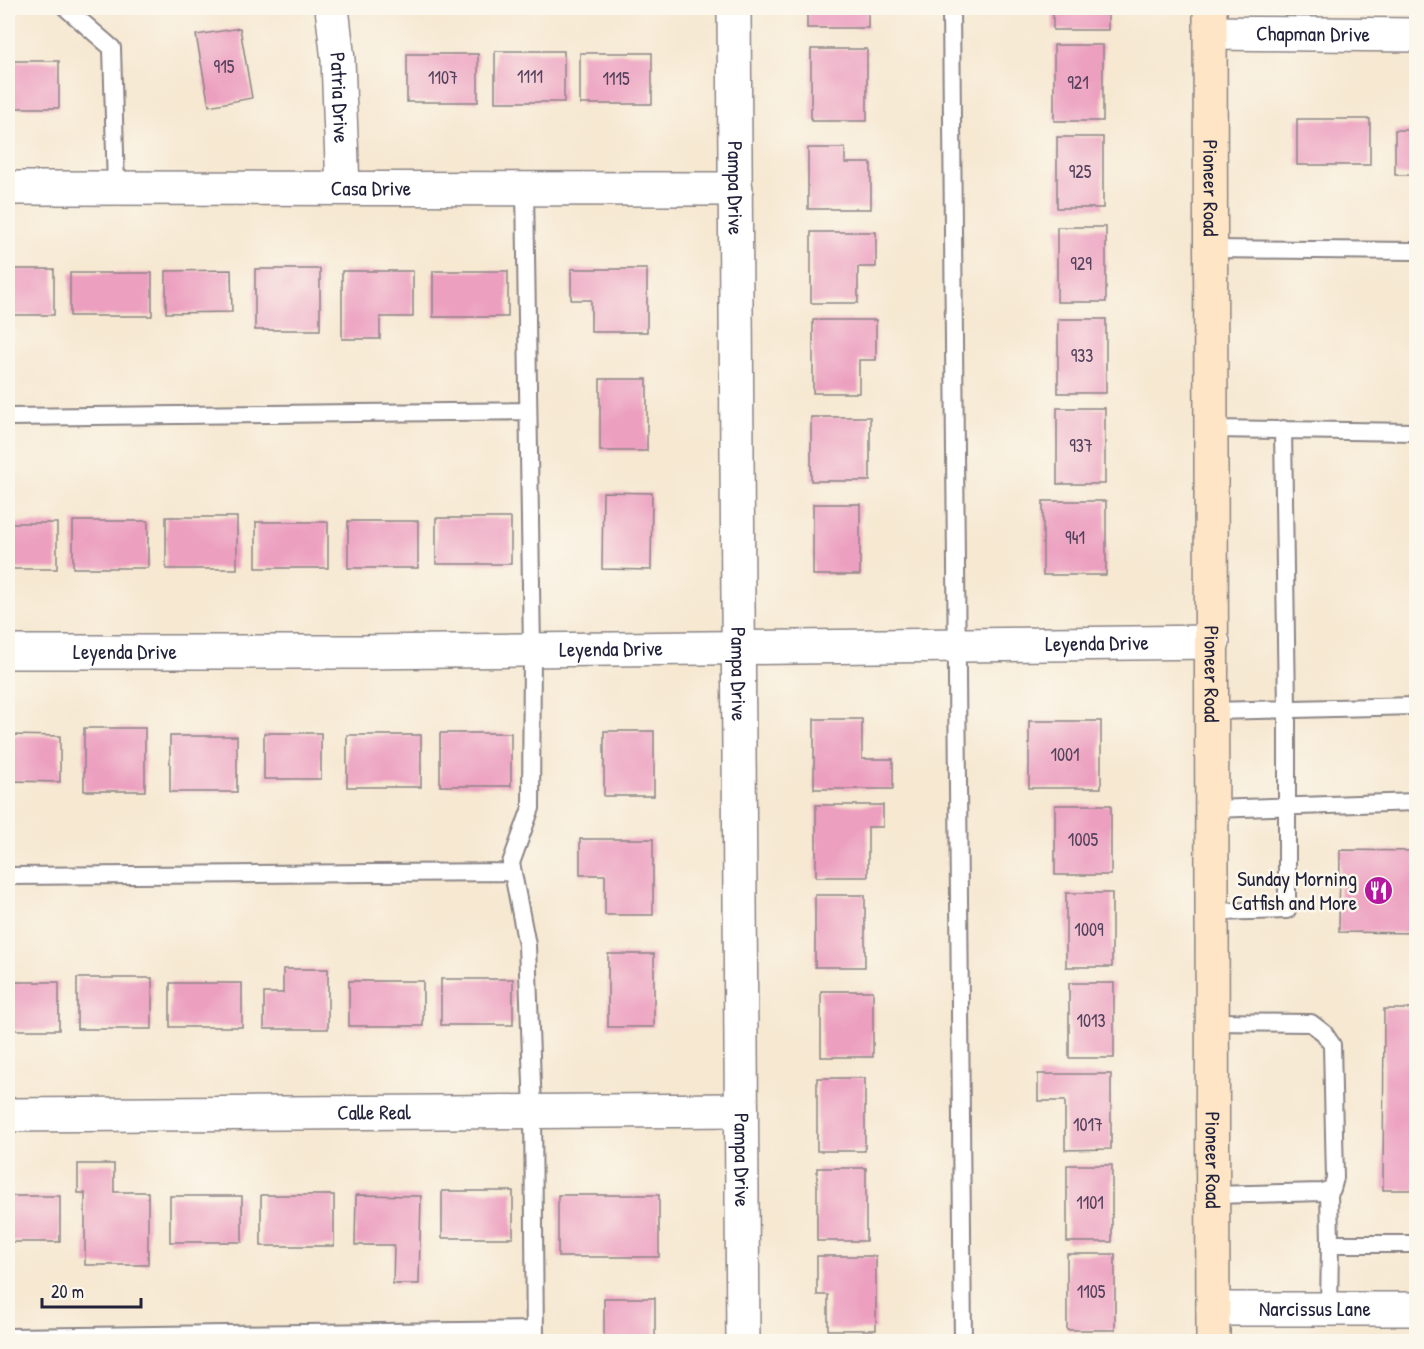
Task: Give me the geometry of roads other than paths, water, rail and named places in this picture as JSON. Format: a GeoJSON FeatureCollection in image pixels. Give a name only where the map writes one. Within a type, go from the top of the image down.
{"type":"FeatureCollection","features":[{"type":"Feature","properties":{"kind":"main road","name":"Pioneer Road"},"geometry":{"type":"LineString","coordinates":[[1211,20],[1213,1341]]}},
{"type":"Feature","properties":{"kind":"street","name":"Patria Drive"},"geometry":{"type":"LineString","coordinates":[[332,8],[338,60],[343,188]]}},
{"type":"Feature","properties":{"kind":"street","name":"Pampa Drive"},"geometry":{"type":"LineString","coordinates":[[734,8],[743,1341]]}},
{"type":"Feature","properties":{"kind":"street","name":"Chapman Drive"},"geometry":{"type":"LineString","coordinates":[[1211,20],[1416,35]]}},
{"type":"Feature","properties":{"kind":"street","name":"Casa Drive"},"geometry":{"type":"LineString","coordinates":[[8,188],[736,189]]}},
{"type":"Feature","properties":{"kind":"street","name":"Leyenda Drive"},"geometry":{"type":"LineString","coordinates":[[8,652],[532,651],[1213,642]]}},
{"type":"Feature","properties":{"kind":"street","name":"Calle Real"},"geometry":{"type":"LineString","coordinates":[[8,1115],[741,1110]]}},
{"type":"Feature","properties":{"kind":"street","name":"Narcissus Lane"},"geometry":{"type":"LineString","coordinates":[[1213,1309],[1416,1309]]}},
{"type":"Feature","properties":{"kind":"lane"},"geometry":{"type":"LineString","coordinates":[[66,8],[112,48],[116,188]]}},
{"type":"Feature","properties":{"kind":"lane"},"geometry":{"type":"LineString","coordinates":[[951,8],[963,1341]]}},
{"type":"Feature","properties":{"kind":"lane"},"geometry":{"type":"LineString","coordinates":[[8,1336],[535,1336],[527,945],[511,863],[531,808],[532,651],[525,188]]}},
{"type":"Feature","properties":{"kind":"lane"},"geometry":{"type":"LineString","coordinates":[[1212,249],[1416,251]]}},
{"type":"Feature","properties":{"kind":"lane"},"geometry":{"type":"LineString","coordinates":[[8,417],[528,411]]}},
{"type":"Feature","properties":{"kind":"lane"},"geometry":{"type":"LineString","coordinates":[[1212,429],[1416,432]]}},
{"type":"Feature","properties":{"kind":"lane"},"geometry":{"type":"LineString","coordinates":[[1213,912],[1287,910],[1287,709],[1282,429]]}},
{"type":"Feature","properties":{"kind":"lane"},"geometry":{"type":"LineString","coordinates":[[1213,711],[1416,706]]}},
{"type":"Feature","properties":{"kind":"lane"},"geometry":{"type":"LineString","coordinates":[[1213,809],[1416,802]]}},
{"type":"Feature","properties":{"kind":"lane"},"geometry":{"type":"LineString","coordinates":[[8,876],[513,872]]}},
{"type":"Feature","properties":{"kind":"lane"},"geometry":{"type":"LineString","coordinates":[[1213,1022],[1311,1023],[1324,1033],[1332,1045],[1335,1178],[1332,1189],[1322,1192],[1213,1195]]}},
{"type":"Feature","properties":{"kind":"lane"},"geometry":{"type":"LineString","coordinates":[[1329,1190],[1329,1309]]}},
{"type":"Feature","properties":{"kind":"lane"},"geometry":{"type":"LineString","coordinates":[[1330,1244],[1416,1244]]}},
{"type":"Feature","properties":{"kind":"place","name":"Sunday Morning Catfish and More"},"geometry":{"type":"Point","coordinates":[1378,891]}}]}
